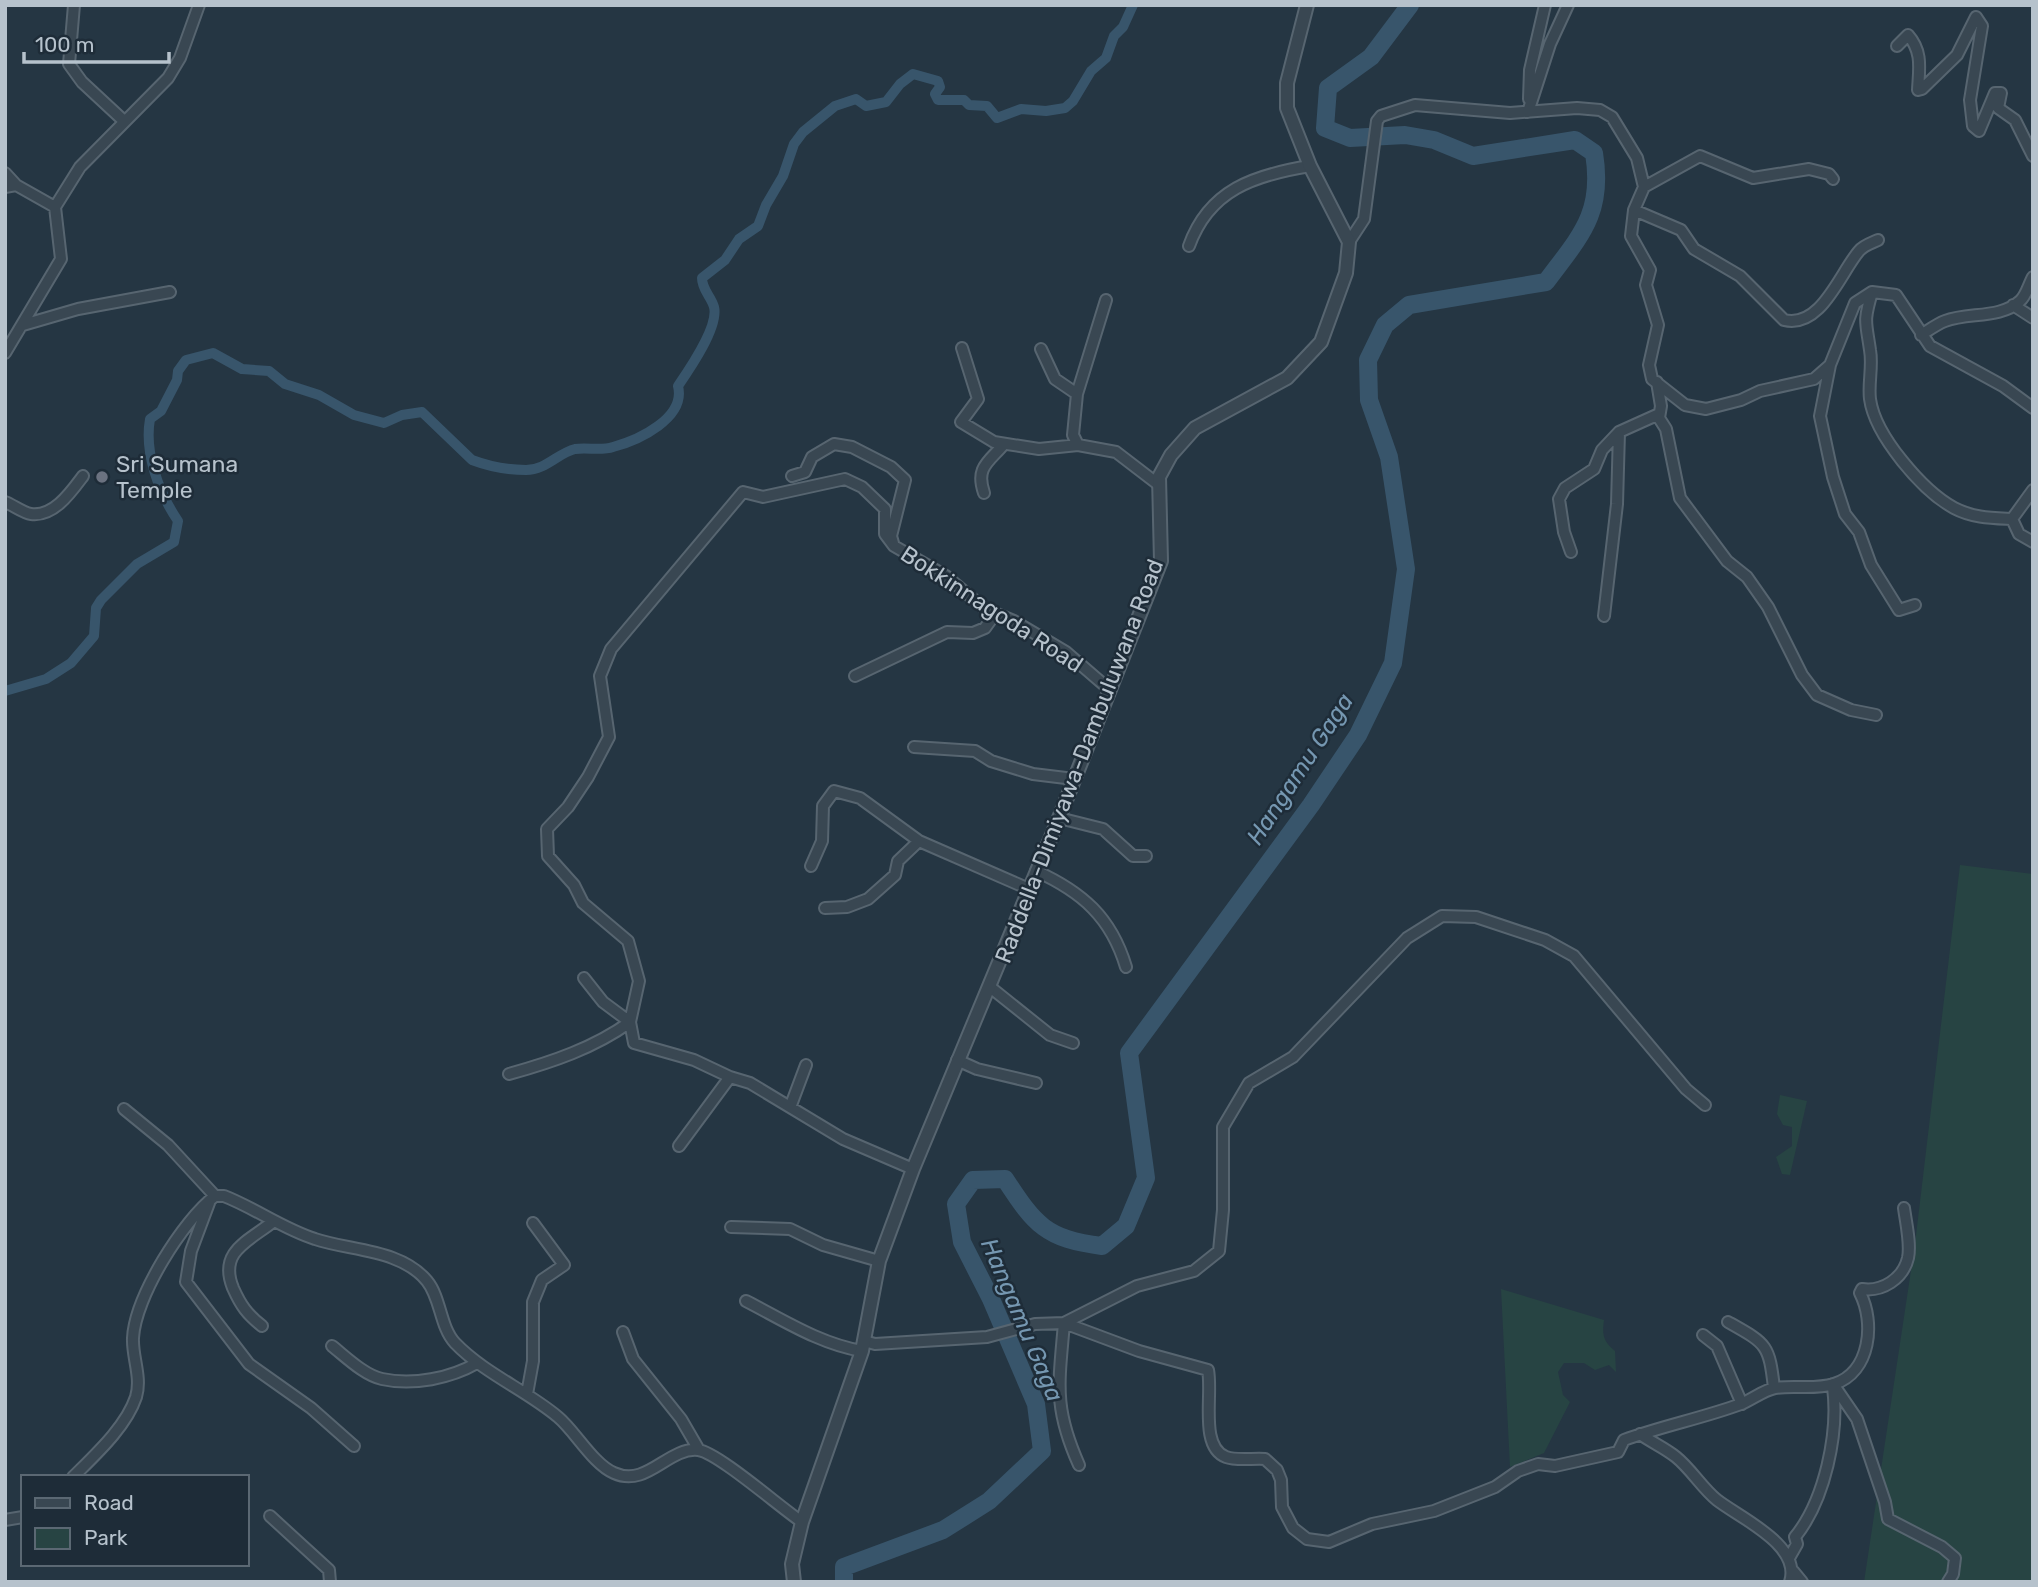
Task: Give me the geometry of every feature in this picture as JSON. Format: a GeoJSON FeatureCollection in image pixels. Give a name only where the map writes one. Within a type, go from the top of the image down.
{"type":"FeatureCollection","features":[{"type":"Feature","properties":{"kind":"street"},"geometry":{"type":"LineString","coordinates":[[74,5],[69,64],[82,82],[124,121]]}},
{"type":"Feature","properties":{"kind":"street"},"geometry":{"type":"LineString","coordinates":[[5,353],[61,260],[55,207],[80,167],[168,78],[180,58],[199,5]]}},
{"type":"Feature","properties":{"kind":"street"},"geometry":{"type":"LineString","coordinates":[[1307,5],[1287,83],[1287,107],[1310,166],[1349,242],[1364,219],[1377,121],[1381,116],[1415,105],[1510,113],[1577,108],[1600,110],[1612,117],[1637,158],[1644,187],[1634,210],[1632,236],[1650,270],[1646,285],[1658,325],[1649,365],[1652,379],[1685,405],[1706,409],[1760,391],[1814,379],[1830,365]]}},
{"type":"Feature","properties":{"kind":"street"},"geometry":{"type":"LineString","coordinates":[[1528,112],[1530,70],[1545,5]]}},
{"type":"Feature","properties":{"kind":"street"},"geometry":{"type":"LineString","coordinates":[[1528,112],[1550,44],[1569,5]]}},
{"type":"Feature","properties":{"kind":"street"},"geometry":{"type":"LineString","coordinates":[[1897,46],[1908,35],[1916,43],[1920,57],[1918,90],[1922,89],[1957,55],[1976,17],[1982,26],[1970,100],[1973,126],[1979,131],[1995,93],[2001,93],[1998,108],[2015,120],[2033,156]]}},
{"type":"Feature","properties":{"kind":"street"},"geometry":{"type":"LineString","coordinates":[[1644,187],[1700,156],[1753,178],[1809,169],[1829,174],[1833,179]]}},
{"type":"Feature","properties":{"kind":"street"},"geometry":{"type":"LineString","coordinates":[[1189,246],[1195,229],[1219,197],[1263,175],[1310,166]]}},
{"type":"Feature","properties":{"kind":"street"},"geometry":{"type":"LineString","coordinates":[[5,173],[11,186],[55,207]]}},
{"type":"Feature","properties":{"kind":"street"},"geometry":{"type":"LineString","coordinates":[[1634,210],[1681,230],[1694,248],[1740,276],[1784,320],[1794,323],[1802,321],[1824,303],[1861,248],[1878,240]]}},
{"type":"Feature","properties":{"kind":"street","name":"Raddella-Dimiyawa-Dambuluwana Road"},"geometry":{"type":"LineString","coordinates":[[794,1582],[792,1564],[802,1522],[863,1346],[879,1261],[913,1169],[1059,818],[1161,561],[1159,477],[1171,455],[1195,428],[1287,377],[1321,342],[1346,273],[1349,242]]}},
{"type":"Feature","properties":{"kind":"street"},"geometry":{"type":"LineString","coordinates":[[1922,335],[1944,321],[1977,313],[1996,314],[2021,301],[2033,277]]}},
{"type":"Feature","properties":{"kind":"street"},"geometry":{"type":"LineString","coordinates":[[23,325],[78,309],[170,292]]}},
{"type":"Feature","properties":{"kind":"street"},"geometry":{"type":"LineString","coordinates":[[1872,292],[1864,325],[1870,351],[1870,401],[1884,433],[1901,459],[1928,490],[1955,508],[1979,517],[2012,519]]}},
{"type":"Feature","properties":{"kind":"street"},"geometry":{"type":"LineString","coordinates":[[1915,604],[1899,610],[1871,565],[1859,532],[1845,514],[1833,477],[1820,416],[1830,365],[1855,303],[1872,292],[1896,295],[1930,346],[2003,386],[2033,408]]}},
{"type":"Feature","properties":{"kind":"street"},"geometry":{"type":"LineString","coordinates":[[1078,444],[1073,435],[1077,394],[1106,300]]}},
{"type":"Feature","properties":{"kind":"street"},"geometry":{"type":"LineString","coordinates":[[2013,305],[2033,318]]}},
{"type":"Feature","properties":{"kind":"street"},"geometry":{"type":"LineString","coordinates":[[962,348],[978,399],[961,422],[994,442],[1039,449],[1078,444],[1115,452],[1159,485]]}},
{"type":"Feature","properties":{"kind":"street"},"geometry":{"type":"LineString","coordinates":[[1041,349],[1055,379],[1077,394]]}},
{"type":"Feature","properties":{"kind":"street"},"geometry":{"type":"LineString","coordinates":[[1657,382],[1660,414],[1666,429],[1680,498],[1727,561],[1754,587],[1768,607],[1802,675],[1817,695],[1850,710],[1876,715]]}},
{"type":"Feature","properties":{"kind":"street"},"geometry":{"type":"LineString","coordinates":[[1571,552],[1564,532],[1559,499],[1564,488],[1594,469],[1602,450],[1619,432],[1660,414]]}},
{"type":"Feature","properties":{"kind":"street"},"geometry":{"type":"LineString","coordinates":[[1604,616],[1616,504],[1619,432]]}},
{"type":"Feature","properties":{"kind":"street"},"geometry":{"type":"LineString","coordinates":[[984,493],[979,474],[981,467],[1004,443]]}},
{"type":"Feature","properties":{"kind":"street"},"geometry":{"type":"LineString","coordinates":[[792,476],[805,472],[813,457],[834,444],[852,447],[891,467],[905,480],[891,536],[894,546]]}},
{"type":"Feature","properties":{"kind":"street"},"geometry":{"type":"LineString","coordinates":[[5,502],[31,514],[46,512],[62,502],[83,476]]}},
{"type":"Feature","properties":{"kind":"street","name":"Bokkinnagoda Road"},"geometry":{"type":"LineString","coordinates":[[630,1021],[639,981],[628,942],[583,903],[573,885],[548,856],[547,829],[582,787],[609,737],[600,676],[611,649],[743,492],[763,497],[845,479],[862,488],[885,509],[885,534],[894,546],[946,576],[985,609],[1066,652],[1110,690]]}},
{"type":"Feature","properties":{"kind":"street"},"geometry":{"type":"LineString","coordinates":[[2012,519],[2033,490]]}},
{"type":"Feature","properties":{"kind":"street"},"geometry":{"type":"LineString","coordinates":[[2012,519],[2019,534],[2033,541]]}},
{"type":"Feature","properties":{"kind":"street"},"geometry":{"type":"LineString","coordinates":[[855,676],[947,632],[973,633],[985,628],[995,614]]}},
{"type":"Feature","properties":{"kind":"street"},"geometry":{"type":"LineString","coordinates":[[915,747],[975,751],[991,761],[1033,774],[1074,779]]}},
{"type":"Feature","properties":{"kind":"street"},"geometry":{"type":"LineString","coordinates":[[811,866],[822,841],[822,806],[834,792],[860,798],[880,816],[919,841],[1029,889]]}},
{"type":"Feature","properties":{"kind":"street"},"geometry":{"type":"LineString","coordinates":[[1059,818],[1103,828],[1133,856],[1146,856]]}},
{"type":"Feature","properties":{"kind":"street"},"geometry":{"type":"LineString","coordinates":[[825,908],[847,907],[868,899],[895,875],[898,861],[919,841]]}},
{"type":"Feature","properties":{"kind":"street"},"geometry":{"type":"LineString","coordinates":[[1036,871],[1066,885],[1091,905],[1117,937],[1126,967]]}},
{"type":"Feature","properties":{"kind":"street"},"geometry":{"type":"LineString","coordinates":[[1064,1323],[1138,1286],[1194,1271],[1219,1251],[1223,1210],[1223,1127],[1249,1083],[1293,1057],[1407,938],[1442,916],[1476,917],[1545,940],[1574,956],[1686,1089],[1705,1105]]}},
{"type":"Feature","properties":{"kind":"street"},"geometry":{"type":"LineString","coordinates":[[584,978],[603,1002],[630,1021],[634,1043],[694,1060],[750,1083],[791,1105],[843,1139],[913,1169]]}},
{"type":"Feature","properties":{"kind":"street"},"geometry":{"type":"LineString","coordinates":[[990,987],[1050,1035],[1073,1043]]}},
{"type":"Feature","properties":{"kind":"street"},"geometry":{"type":"LineString","coordinates":[[509,1074],[553,1062],[611,1036],[630,1021]]}},
{"type":"Feature","properties":{"kind":"street"},"geometry":{"type":"LineString","coordinates":[[957,1060],[977,1069],[1036,1083]]}},
{"type":"Feature","properties":{"kind":"street"},"geometry":{"type":"LineString","coordinates":[[791,1105],[806,1065]]}},
{"type":"Feature","properties":{"kind":"street"},"geometry":{"type":"LineString","coordinates":[[679,1146],[697,1126],[730,1077]]}},
{"type":"Feature","properties":{"kind":"street"},"geometry":{"type":"LineString","coordinates":[[124,1109],[168,1145],[213,1198]]}},
{"type":"Feature","properties":{"kind":"street"},"geometry":{"type":"LineString","coordinates":[[75,1475],[121,1422],[136,1396],[137,1373],[133,1338],[140,1304],[174,1244],[213,1198],[224,1196],[314,1239],[395,1259],[427,1281],[453,1341],[477,1363],[561,1419],[574,1436],[614,1473],[629,1475],[651,1472],[680,1454],[699,1450]]}},
{"type":"Feature","properties":{"kind":"street"},"geometry":{"type":"LineString","coordinates":[[213,1198],[191,1251],[186,1282],[250,1364],[311,1408],[354,1446]]}},
{"type":"Feature","properties":{"kind":"street"},"geometry":{"type":"LineString","coordinates":[[746,1301],[841,1348],[987,1337],[1035,1324],[1064,1323],[1139,1352],[1208,1370],[1211,1385],[1208,1426],[1214,1448],[1227,1458],[1265,1459],[1277,1470],[1281,1480],[1282,1507],[1293,1528],[1307,1539],[1329,1542],[1373,1524],[1434,1511],[1495,1487],[1518,1471],[1538,1464],[1555,1466],[1618,1452],[1624,1440],[1742,1404],[1774,1388],[1832,1384],[1852,1374],[1868,1344],[1869,1311],[1860,1293],[1862,1289],[1872,1291],[1887,1287],[1903,1270],[1908,1257],[1904,1209]]}},
{"type":"Feature","properties":{"kind":"street"},"geometry":{"type":"LineString","coordinates":[[262,1326],[243,1311],[228,1274],[227,1263],[234,1252],[274,1221]]}},
{"type":"Feature","properties":{"kind":"street"},"geometry":{"type":"LineString","coordinates":[[527,1394],[533,1361],[533,1302],[542,1280],[564,1265],[533,1223]]}},
{"type":"Feature","properties":{"kind":"street"},"geometry":{"type":"LineString","coordinates":[[731,1227],[790,1229],[823,1245],[879,1261]]}},
{"type":"Feature","properties":{"kind":"street"},"geometry":{"type":"LineString","coordinates":[[1728,1322],[1756,1338],[1769,1351],[1774,1388]]}},
{"type":"Feature","properties":{"kind":"street"},"geometry":{"type":"LineString","coordinates":[[1064,1323],[1058,1399],[1066,1436],[1079,1465]]}},
{"type":"Feature","properties":{"kind":"street"},"geometry":{"type":"LineString","coordinates":[[623,1332],[633,1359],[681,1419],[699,1450],[725,1463],[802,1522]]}},
{"type":"Feature","properties":{"kind":"street"},"geometry":{"type":"LineString","coordinates":[[1703,1335],[1717,1346],[1742,1404]]}},
{"type":"Feature","properties":{"kind":"street"},"geometry":{"type":"LineString","coordinates":[[332,1346],[381,1379],[413,1381],[458,1374],[477,1363]]}},
{"type":"Feature","properties":{"kind":"street"},"geometry":{"type":"LineString","coordinates":[[1789,1558],[1822,1481],[1833,1432],[1832,1384]]}},
{"type":"Feature","properties":{"kind":"street"},"geometry":{"type":"LineString","coordinates":[[1832,1384],[1857,1419],[1885,1502],[1888,1519],[1942,1547],[1955,1558],[1953,1574],[1948,1582]]}},
{"type":"Feature","properties":{"kind":"street"},"geometry":{"type":"LineString","coordinates":[[1640,1434],[1675,1456],[1717,1500],[1756,1523],[1789,1558],[1792,1576],[1802,1582]]}},
{"type":"Feature","properties":{"kind":"street"},"geometry":{"type":"LineString","coordinates":[[270,1516],[329,1570],[330,1582]]}},
{"type":"Feature","properties":{"kind":"green space"},"geometry":{"type":"Polygon","coordinates":[[[1960,865],[2033,874],[2033,1582],[1864,1582],[1915,1244],[1960,865]]]}},
{"type":"Feature","properties":{"kind":"green space"},"geometry":{"type":"Polygon","coordinates":[[[1780,1095],[1807,1101],[1790,1175],[1782,1174],[1776,1157],[1792,1146],[1792,1127],[1783,1125],[1777,1114],[1780,1095]]]}},
{"type":"Feature","properties":{"kind":"green space"},"geometry":{"type":"Polygon","coordinates":[[[1501,1289],[1604,1320],[1604,1337],[1615,1351],[1616,1372],[1609,1365],[1595,1370],[1584,1363],[1564,1363],[1558,1372],[1563,1395],[1570,1402],[1544,1453],[1510,1467],[1501,1289]]]}},
{"type":"Feature","properties":{"kind":"waterway"},"geometry":{"type":"LineString","coordinates":[[5,691],[46,679],[71,663],[94,636],[96,608],[101,600],[137,564],[174,542],[178,521],[159,485],[151,459],[149,432],[150,419],[161,411],[177,380],[178,371],[186,360],[213,353],[242,369],[269,371],[285,384],[319,395],[354,415],[384,423],[402,415],[422,412],[472,460],[499,467],[533,469],[575,449],[604,449],[624,444],[658,426],[675,408],[679,398],[678,386],[702,348],[712,326],[714,307],[703,286],[702,278],[725,260],[739,239],[758,226],[766,205],[783,176],[794,144],[803,132],[835,106],[856,99],[866,106],[886,102],[900,84],[913,74],[938,81],[940,87],[935,94],[938,100],[964,100],[969,105],[987,106],[997,118],[1021,109],[1046,111],[1065,108],[1073,101],[1091,71],[1106,58],[1114,36],[1123,27],[1133,5]]}},
{"type":"Feature","properties":{"kind":"waterway","name":"Hangamu Gaga"},"geometry":{"type":"LineString","coordinates":[[1402,5],[1406,9]]}},
{"type":"Feature","properties":{"kind":"waterway","name":"Hangamu Gaga"},"geometry":{"type":"LineString","coordinates":[[844,1582],[844,1567],[943,1530],[989,1501],[1042,1451],[1036,1404],[991,1299],[962,1242],[956,1204],[973,1180],[1005,1179],[1034,1219],[1067,1239],[1102,1246],[1126,1226],[1146,1178],[1129,1053],[1311,805],[1358,735],[1393,663],[1406,569],[1389,457],[1369,400],[1368,360],[1385,325],[1409,305],[1546,282],[1587,223],[1596,192],[1594,153],[1575,140],[1473,156],[1434,140],[1405,135],[1350,138],[1325,128],[1328,88],[1371,57],[1410,5]]}},
{"type":"Feature","properties":{"kind":"place","name":"Sri Sumana Temple"},"geometry":{"type":"Point","coordinates":[102,477]}}]}
